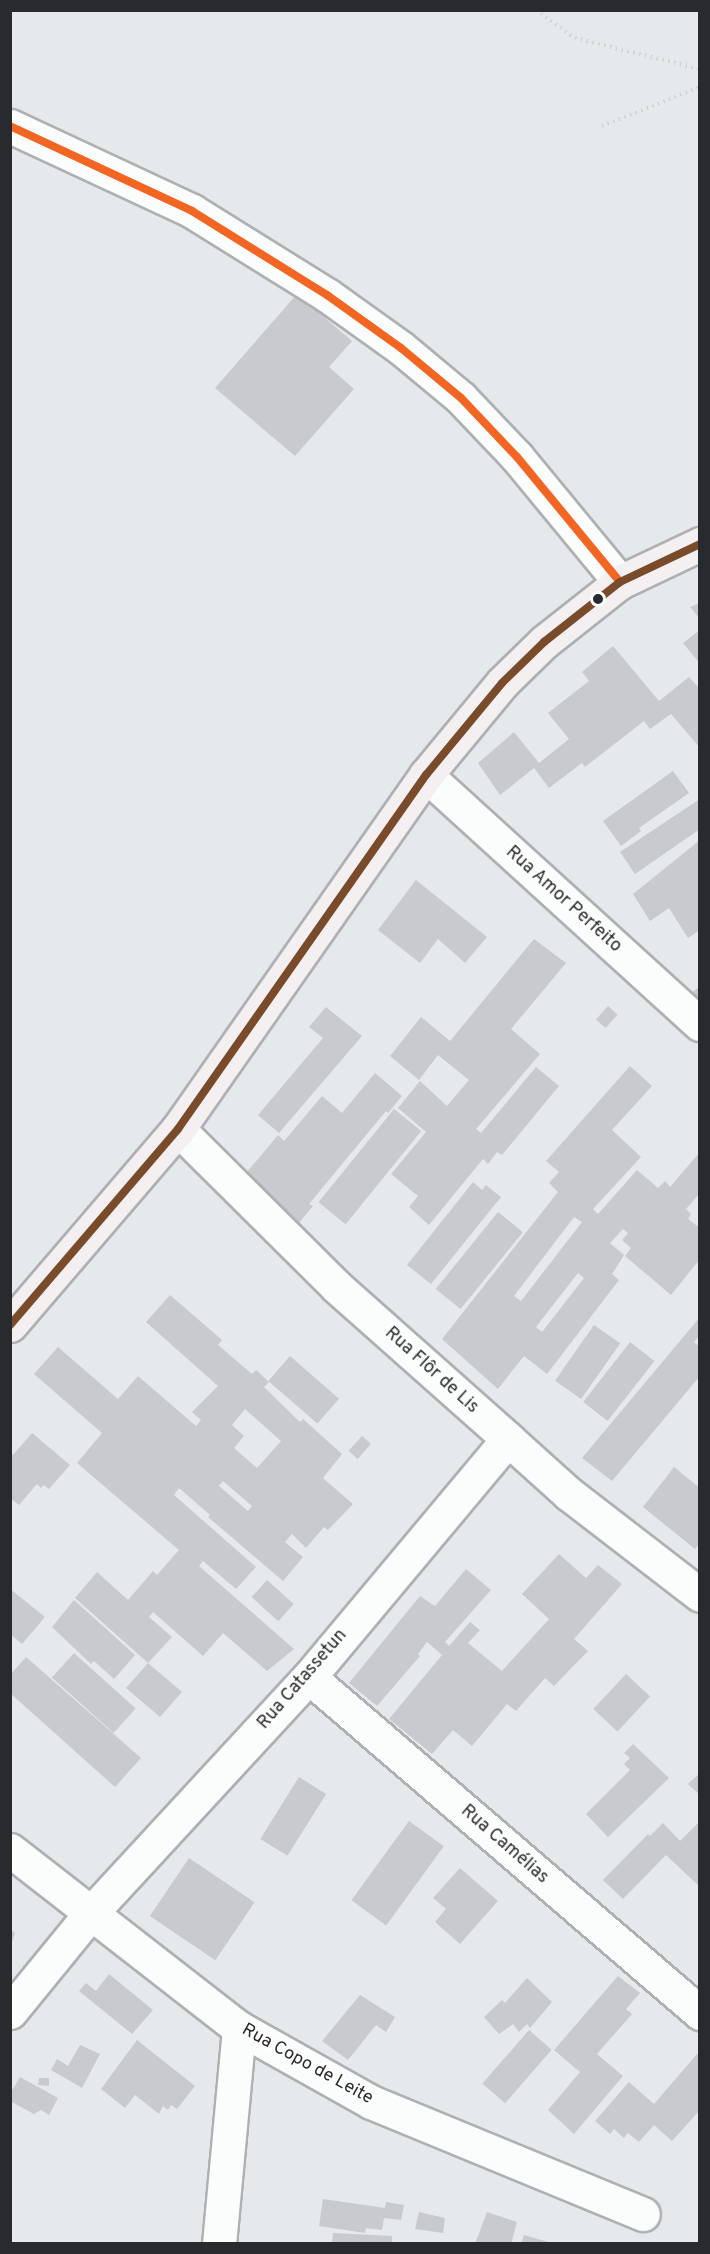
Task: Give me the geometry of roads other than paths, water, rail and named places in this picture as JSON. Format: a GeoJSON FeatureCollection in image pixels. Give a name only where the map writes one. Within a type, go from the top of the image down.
{"type":"FeatureCollection","features":[{"type":"Feature","properties":{"kind":"street"},"geometry":{"type":"LineString","coordinates":[[10,126],[192,211],[327,294],[401,348],[461,398],[517,457],[620,582]]}},
{"type":"Feature","properties":{"kind":"street"},"geometry":{"type":"LineString","coordinates":[[10,1325],[178,1129],[426,775],[502,683],[544,642],[620,582],[699,544]]}},
{"type":"Feature","properties":{"kind":"street","name":"Rua Amor Perfeito"},"geometry":{"type":"LineString","coordinates":[[426,775],[699,1024]]}},
{"type":"Feature","properties":{"kind":"street","name":"Rua Flôr de Lis"},"geometry":{"type":"LineString","coordinates":[[178,1129],[337,1287],[569,1494],[699,1595]]}},
{"type":"Feature","properties":{"kind":"street","name":"Rua Catassetun"},"geometry":{"type":"LineString","coordinates":[[10,2012],[90,1914],[309,1677],[508,1439]]}},
{"type":"Feature","properties":{"kind":"street","name":"Rua Camélias"},"geometry":{"type":"LineString","coordinates":[[309,1677],[699,2013]]}},
{"type":"Feature","properties":{"kind":"street","name":"Rua Copo de Leite"},"geometry":{"type":"LineString","coordinates":[[10,1850],[239,2028],[371,2102],[643,2214]]}},
{"type":"Feature","properties":{"kind":"street"},"geometry":{"type":"LineString","coordinates":[[219,2244],[239,2028]]}}]}
